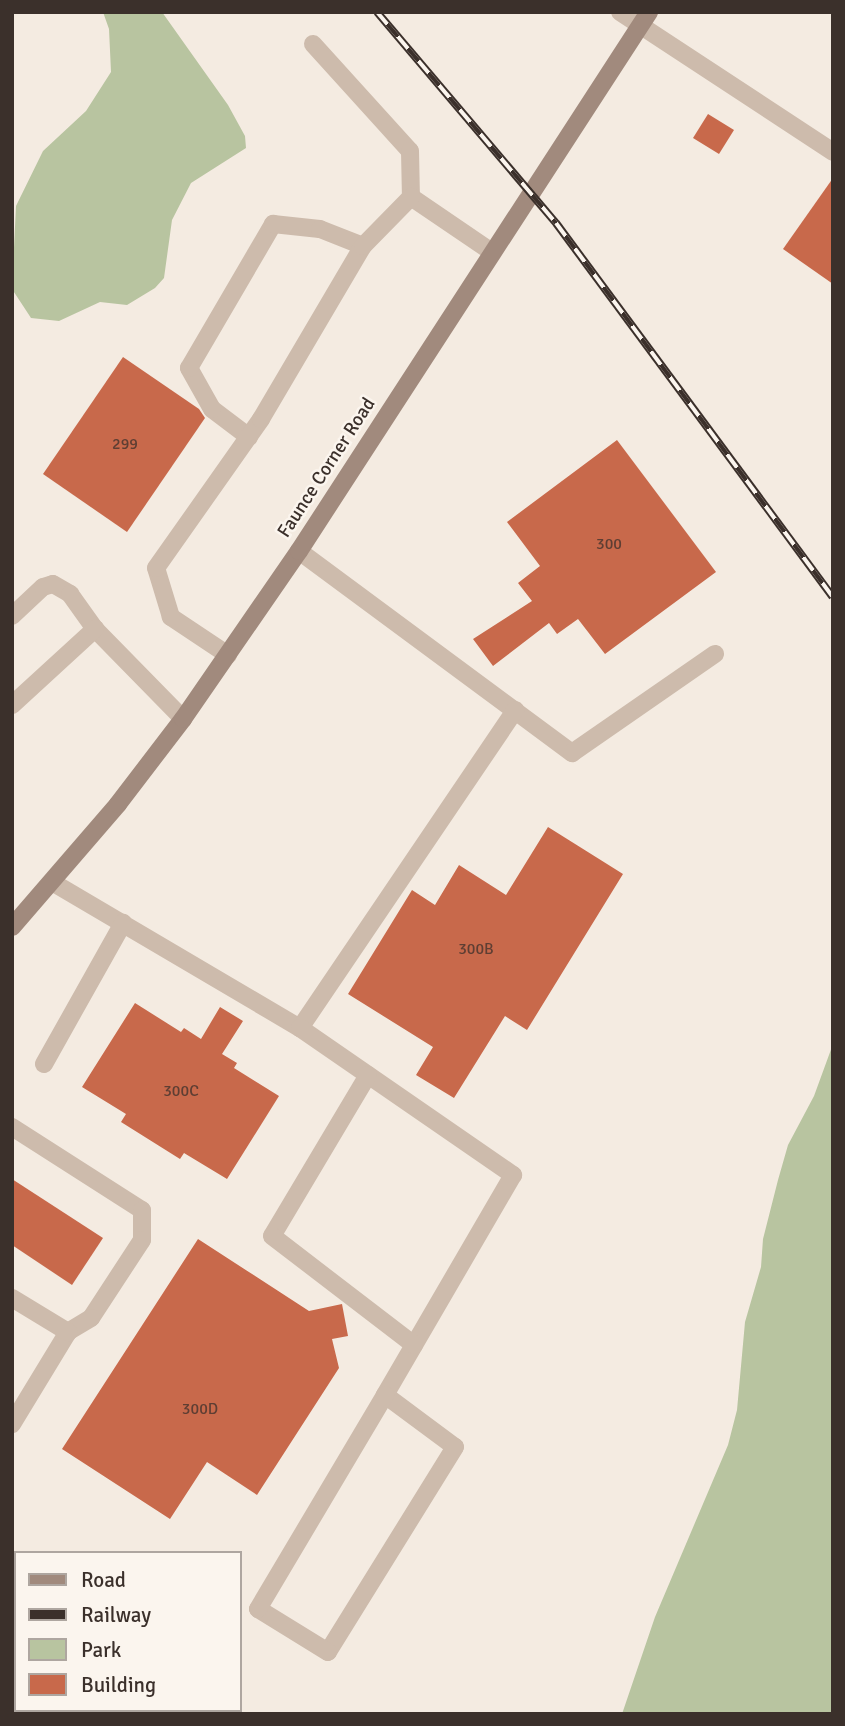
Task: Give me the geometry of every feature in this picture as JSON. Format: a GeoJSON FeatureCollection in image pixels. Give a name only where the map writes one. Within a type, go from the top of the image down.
{"type":"FeatureCollection","features":[{"type":"Feature","properties":{"kind":"main road","name":"Faunce Corner Road"},"geometry":{"type":"LineString","coordinates":[[12,927],[52,882],[183,719],[228,655],[299,551],[645,19]]}},
{"type":"Feature","properties":{"kind":"lane"},"geometry":{"type":"LineString","coordinates":[[620,12],[645,19],[833,152]]}},
{"type":"Feature","properties":{"kind":"lane"},"geometry":{"type":"LineString","coordinates":[[228,655],[171,617],[156,568],[248,437],[363,246],[411,197],[410,151],[313,44]]}},
{"type":"Feature","properties":{"kind":"lane"},"geometry":{"type":"LineString","coordinates":[[411,197],[492,252]]}},
{"type":"Feature","properties":{"kind":"lane"},"geometry":{"type":"LineString","coordinates":[[248,437],[212,409],[189,368],[273,224],[320,229],[363,246]]}},
{"type":"Feature","properties":{"kind":"lane"},"geometry":{"type":"LineString","coordinates":[[299,551],[572,753],[715,654]]}},
{"type":"Feature","properties":{"kind":"lane"},"geometry":{"type":"LineString","coordinates":[[12,616],[43,587],[53,584],[70,594],[95,629],[183,719]]}},
{"type":"Feature","properties":{"kind":"lane"},"geometry":{"type":"LineString","coordinates":[[12,705],[95,629]]}},
{"type":"Feature","properties":{"kind":"lane"},"geometry":{"type":"LineString","coordinates":[[300,1028],[515,710]]}},
{"type":"Feature","properties":{"kind":"lane"},"geometry":{"type":"LineString","coordinates":[[52,882],[300,1028],[513,1175],[258,1609],[328,1652],[456,1447],[385,1395]]}},
{"type":"Feature","properties":{"kind":"lane"},"geometry":{"type":"LineString","coordinates":[[44,1064],[123,923]]}},
{"type":"Feature","properties":{"kind":"lane"},"geometry":{"type":"LineString","coordinates":[[368,1075],[272,1236],[414,1345]]}},
{"type":"Feature","properties":{"kind":"lane"},"geometry":{"type":"LineString","coordinates":[[12,1127],[142,1210],[142,1240],[91,1318],[68,1332],[12,1424]]}},
{"type":"Feature","properties":{"kind":"lane"},"geometry":{"type":"LineString","coordinates":[[12,1298],[68,1332]]}},
{"type":"Feature","properties":{"kind":"green space"},"geometry":{"type":"Polygon","coordinates":[[[103,12],[162,12],[228,105],[245,136],[246,148],[191,183],[172,220],[164,278],[155,288],[127,305],[100,302],[59,321],[31,318],[12,289],[16,206],[43,151],[86,111],[111,72],[109,29],[103,12]]]}},
{"type":"Feature","properties":{"kind":"green space"},"geometry":{"type":"Polygon","coordinates":[[[833,1044],[833,1714],[622,1714],[655,1617],[728,1445],[737,1410],[745,1322],[761,1267],[763,1239],[778,1180],[788,1145],[814,1096],[833,1044]]]}},
{"type":"Feature","properties":{"kind":"building"},"geometry":{"type":"Polygon","coordinates":[[[708,114],[734,130],[719,154],[693,138],[708,114]]]}},
{"type":"Feature","properties":{"kind":"building"},"geometry":{"type":"Polygon","coordinates":[[[833,178],[833,284],[783,249],[833,178]]]}},
{"type":"Feature","properties":{"kind":"building"},"geometry":{"type":"Polygon","coordinates":[[[123,357],[199,409],[205,418],[127,532],[43,474],[123,357]]]}},
{"type":"Feature","properties":{"kind":"building"},"geometry":{"type":"Polygon","coordinates":[[[617,440],[716,572],[605,654],[578,619],[557,634],[549,623],[493,666],[473,639],[532,601],[518,583],[540,566],[507,522],[617,440]]]}},
{"type":"Feature","properties":{"kind":"building"},"geometry":{"type":"Polygon","coordinates":[[[548,827],[623,874],[527,1030],[505,1016],[454,1098],[416,1075],[433,1047],[348,994],[412,890],[435,905],[459,865],[506,895],[548,827]]]}},
{"type":"Feature","properties":{"kind":"building"},"geometry":{"type":"Polygon","coordinates":[[[135,1003],[181,1032],[184,1028],[201,1039],[220,1007],[243,1021],[222,1054],[237,1063],[234,1068],[279,1096],[227,1179],[184,1153],[180,1159],[121,1122],[126,1114],[82,1087],[135,1003]]]}},
{"type":"Feature","properties":{"kind":"building"},"geometry":{"type":"Polygon","coordinates":[[[12,1179],[103,1238],[72,1285],[12,1245],[12,1179]]]}},
{"type":"Feature","properties":{"kind":"building"},"geometry":{"type":"Polygon","coordinates":[[[198,1239],[309,1311],[342,1304],[348,1336],[332,1339],[339,1368],[257,1495],[207,1462],[170,1519],[62,1449],[198,1239]]]}},
{"type":"Feature","properties":{"kind":"railway"},"geometry":{"type":"LineString","coordinates":[[377,12],[556,223],[833,597]]}}]}
